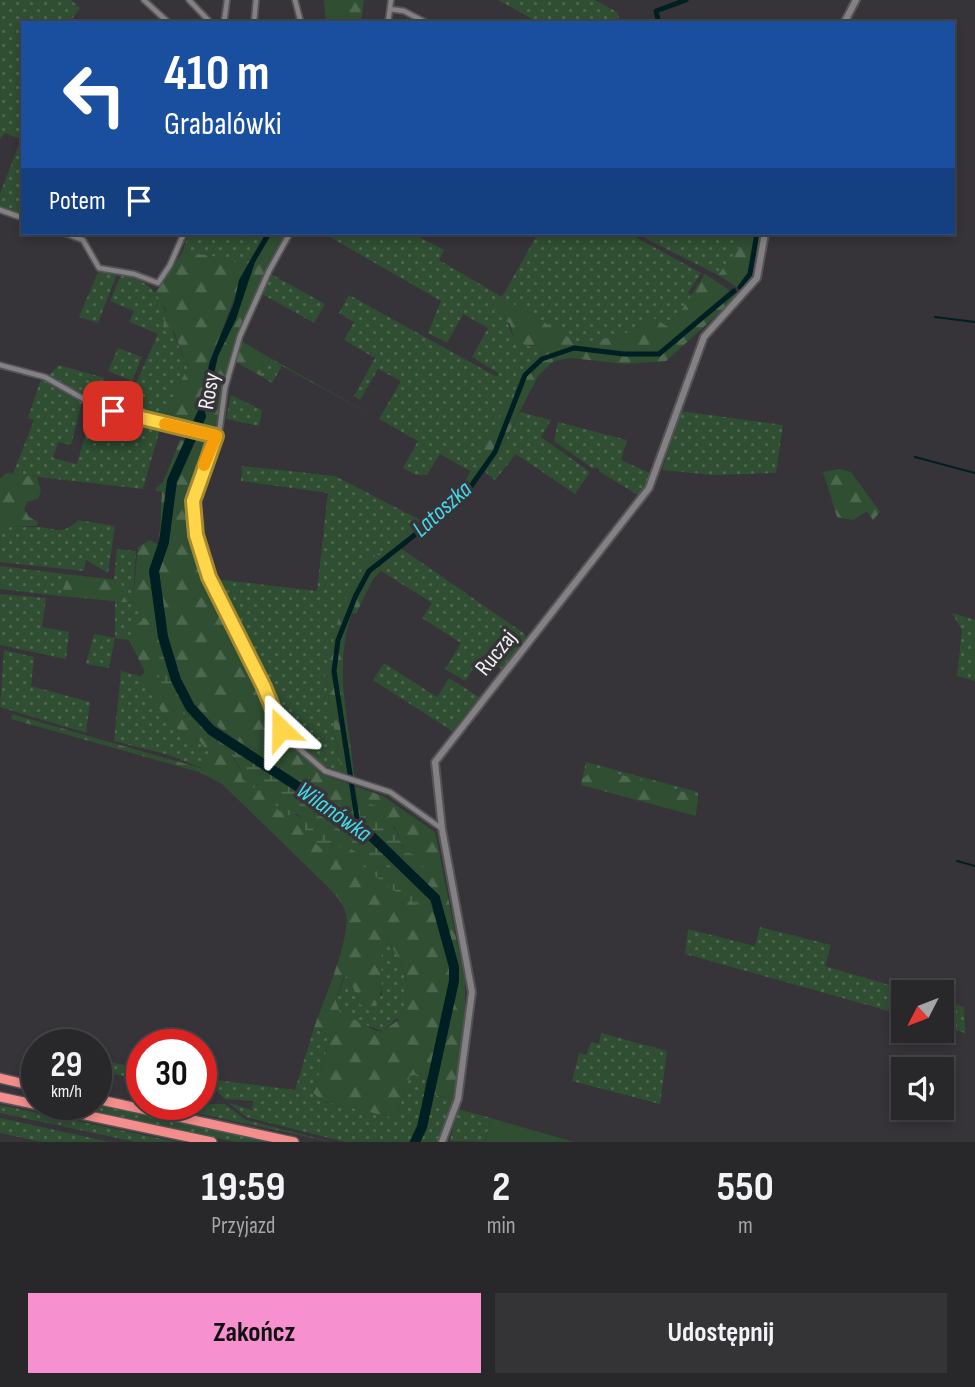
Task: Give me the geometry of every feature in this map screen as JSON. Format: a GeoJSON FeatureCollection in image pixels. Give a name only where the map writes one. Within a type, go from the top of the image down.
{"type":"FeatureCollection","features":[{"type":"Feature","properties":{"kind":"highway"},"geometry":{"type":"LineString","coordinates":[[0,1078],[21,1083]]}},
{"type":"Feature","properties":{"kind":"highway"},"geometry":{"type":"LineString","coordinates":[[0,1097],[212,1142]]}},
{"type":"Feature","properties":{"kind":"highway"},"geometry":{"type":"LineString","coordinates":[[112,1103],[294,1142]]}},
{"type":"Feature","properties":{"kind":"street"},"geometry":{"type":"LineString","coordinates":[[144,0],[167,21]]}},
{"type":"Feature","properties":{"kind":"street"},"geometry":{"type":"LineString","coordinates":[[189,0],[210,21]]}},
{"type":"Feature","properties":{"kind":"street"},"geometry":{"type":"LineString","coordinates":[[224,21],[227,0]]}},
{"type":"Feature","properties":{"kind":"street"},"geometry":{"type":"LineString","coordinates":[[254,21],[256,0]]}},
{"type":"Feature","properties":{"kind":"street"},"geometry":{"type":"LineString","coordinates":[[295,0],[300,21]]}},
{"type":"Feature","properties":{"kind":"street"},"geometry":{"type":"LineString","coordinates":[[388,21],[391,0]]}},
{"type":"Feature","properties":{"kind":"street"},"geometry":{"type":"LineString","coordinates":[[845,21],[856,0]]}},
{"type":"Feature","properties":{"kind":"street"},"geometry":{"type":"LineString","coordinates":[[390,9],[404,11],[423,21]]}},
{"type":"Feature","properties":{"kind":"street"},"geometry":{"type":"LineString","coordinates":[[0,210],[21,217]]}},
{"type":"Feature","properties":{"kind":"street"},"geometry":{"type":"LineString","coordinates":[[69,235],[83,240],[99,268],[134,274],[158,283],[170,265],[183,235]]}},
{"type":"Feature","properties":{"kind":"street","name":"Rosy"},"geometry":{"type":"LineString","coordinates":[[289,235],[269,271],[240,336],[216,436],[193,501],[202,558],[281,729],[317,766],[399,798],[442,829]]}},
{"type":"Feature","properties":{"kind":"street","name":"Ruczaj"},"geometry":{"type":"LineString","coordinates":[[444,1142],[458,1099],[472,992],[442,829],[435,775],[437,757],[649,488],[704,337],[757,278],[765,235]]}},
{"type":"Feature","properties":{"kind":"street"},"geometry":{"type":"LineString","coordinates":[[0,365],[45,377],[96,406],[216,436]]}},
{"type":"Feature","properties":{"kind":"green space"},"geometry":{"type":"Polygon","coordinates":[[[0,0],[71,0],[80,8],[70,21],[21,21],[21,139],[5,133],[0,139],[0,0]]]}},
{"type":"Feature","properties":{"kind":"green space"},"geometry":{"type":"Polygon","coordinates":[[[324,0],[364,0],[361,21],[326,21],[324,0]]]}},
{"type":"Feature","properties":{"kind":"green space"},"geometry":{"type":"Polygon","coordinates":[[[498,0],[595,0],[617,12],[619,17],[616,21],[535,21],[498,0]]]}},
{"type":"Feature","properties":{"kind":"green space"},"geometry":{"type":"Polygon","coordinates":[[[21,139],[21,215],[0,208],[0,194],[21,139]]]}},
{"type":"Feature","properties":{"kind":"green space"},"geometry":{"type":"Polygon","coordinates":[[[188,235],[234,235],[242,238],[244,235],[265,235],[247,265],[207,255],[182,253],[188,235]]]}},
{"type":"Feature","properties":{"kind":"green space"},"geometry":{"type":"Polygon","coordinates":[[[271,235],[287,235],[274,253],[238,337],[215,429],[201,429],[218,356],[255,262],[271,235]]]}},
{"type":"Feature","properties":{"kind":"green space"},"geometry":{"type":"Polygon","coordinates":[[[326,235],[416,235],[444,250],[439,260],[502,297],[537,235],[632,235],[701,273],[688,293],[692,296],[670,328],[647,314],[635,328],[621,336],[578,343],[502,298],[514,339],[529,346],[540,346],[544,352],[516,388],[472,472],[440,454],[427,475],[416,475],[403,468],[418,441],[379,419],[401,381],[378,369],[360,400],[354,396],[375,358],[344,340],[354,322],[339,313],[349,295],[497,377],[498,373],[472,357],[488,328],[463,314],[447,343],[428,333],[441,301],[326,235]]]}},
{"type":"Feature","properties":{"kind":"green space"},"geometry":{"type":"Polygon","coordinates":[[[639,235],[749,235],[718,275],[639,235]]]}},
{"type":"Feature","properties":{"kind":"green space"},"geometry":{"type":"Polygon","coordinates":[[[748,235],[763,235],[757,268],[743,291],[718,275],[748,235]]]}},
{"type":"Feature","properties":{"kind":"green space"},"geometry":{"type":"Polygon","coordinates":[[[182,253],[207,255],[247,265],[210,361],[194,427],[165,420],[172,397],[177,398],[176,391],[188,367],[174,332],[163,328],[166,309],[155,293],[182,253]]]}},
{"type":"Feature","properties":{"kind":"green space"},"geometry":{"type":"Polygon","coordinates":[[[98,272],[117,274],[98,323],[79,317],[98,272]]]}},
{"type":"Feature","properties":{"kind":"green space"},"geometry":{"type":"Polygon","coordinates":[[[271,274],[325,304],[314,323],[262,294],[271,274]]]}},
{"type":"Feature","properties":{"kind":"green space"},"geometry":{"type":"Polygon","coordinates":[[[705,274],[738,296],[666,361],[625,364],[571,358],[554,361],[538,376],[503,444],[506,447],[486,473],[484,472],[462,500],[399,547],[380,566],[378,569],[381,571],[373,579],[356,614],[352,613],[346,634],[343,655],[344,695],[354,777],[342,774],[325,676],[341,608],[352,585],[367,562],[458,494],[516,388],[544,352],[540,346],[525,345],[514,339],[510,324],[494,312],[502,297],[578,343],[621,336],[635,328],[647,314],[670,328],[705,274]]]}},
{"type":"Feature","properties":{"kind":"green space"},"geometry":{"type":"Polygon","coordinates":[[[121,275],[144,283],[162,301],[166,317],[188,367],[176,391],[178,398],[172,397],[165,420],[124,410],[158,334],[129,322],[134,311],[110,301],[121,275]]]}},
{"type":"Feature","properties":{"kind":"green space"},"geometry":{"type":"Polygon","coordinates":[[[240,340],[265,355],[261,376],[234,361],[240,340]]]}},
{"type":"Feature","properties":{"kind":"green space"},"geometry":{"type":"Polygon","coordinates":[[[118,348],[142,357],[132,381],[108,371],[118,348]]]}},
{"type":"Feature","properties":{"kind":"green space"},"geometry":{"type":"Polygon","coordinates":[[[265,355],[377,418],[282,366],[272,383],[261,376],[265,355]]]}},
{"type":"Feature","properties":{"kind":"green space"},"geometry":{"type":"Polygon","coordinates":[[[59,365],[105,378],[96,398],[110,402],[108,406],[95,402],[49,375],[59,365]]]}},
{"type":"Feature","properties":{"kind":"green space"},"geometry":{"type":"Polygon","coordinates":[[[41,379],[82,402],[71,445],[58,442],[53,458],[77,464],[93,407],[161,425],[143,489],[13,474],[34,420],[28,418],[41,379]]]}},
{"type":"Feature","properties":{"kind":"green space"},"geometry":{"type":"Polygon","coordinates":[[[231,395],[262,410],[259,426],[226,419],[231,395]]]}},
{"type":"Feature","properties":{"kind":"green space"},"geometry":{"type":"Polygon","coordinates":[[[681,411],[783,425],[776,473],[712,475],[662,470],[681,411]]]}},
{"type":"Feature","properties":{"kind":"green space"},"geometry":{"type":"Polygon","coordinates":[[[520,412],[551,420],[541,437],[590,472],[575,494],[516,454],[495,480],[486,473],[505,447],[503,445],[520,412]]]}},
{"type":"Feature","properties":{"kind":"green space"},"geometry":{"type":"Polygon","coordinates":[[[558,422],[627,440],[621,460],[654,475],[638,495],[600,472],[598,468],[592,468],[554,441],[558,422]]]}},
{"type":"Feature","properties":{"kind":"green space"},"geometry":{"type":"Polygon","coordinates":[[[190,432],[211,440],[195,480],[188,512],[200,561],[261,688],[274,725],[321,774],[383,796],[435,832],[465,982],[465,1016],[454,1100],[427,1092],[427,1072],[410,1076],[395,1118],[323,1101],[313,1093],[331,1036],[314,1028],[340,955],[346,925],[345,911],[331,890],[222,784],[199,772],[11,719],[12,714],[200,768],[213,758],[198,739],[188,746],[184,734],[167,721],[140,676],[145,672],[129,640],[132,628],[146,618],[134,603],[60,596],[67,579],[65,574],[118,580],[133,599],[138,547],[150,540],[159,545],[162,492],[156,491],[156,488],[163,482],[180,440],[186,441],[190,432]],[[179,676],[165,683],[169,698],[228,751],[242,771],[268,791],[278,810],[301,817],[324,829],[365,860],[364,869],[422,897],[389,865],[389,859],[428,882],[404,850],[395,827],[359,803],[358,817],[287,774],[263,752],[238,742],[207,718],[192,701],[179,676]],[[385,937],[381,990],[376,1006],[361,1005],[348,977],[344,976],[336,1001],[340,1012],[376,1031],[383,1031],[401,1018],[406,994],[402,966],[385,937]]]}},
{"type":"Feature","properties":{"kind":"green space"},"geometry":{"type":"Polygon","coordinates":[[[242,466],[335,476],[422,521],[367,562],[325,676],[342,774],[317,762],[288,736],[215,579],[317,591],[328,493],[241,481],[242,466]]]}},
{"type":"Feature","properties":{"kind":"green space"},"geometry":{"type":"Polygon","coordinates":[[[839,469],[851,472],[880,512],[873,520],[867,511],[853,520],[837,517],[823,472],[839,469]]]}},
{"type":"Feature","properties":{"kind":"green space"},"geometry":{"type":"Polygon","coordinates":[[[6,473],[37,477],[41,491],[38,499],[27,502],[24,509],[29,517],[38,522],[37,526],[0,527],[0,479],[6,473]]]}},
{"type":"Feature","properties":{"kind":"green space"},"geometry":{"type":"Polygon","coordinates":[[[78,520],[115,526],[108,573],[86,560],[84,571],[0,562],[0,527],[61,530],[78,520]]]}},
{"type":"Feature","properties":{"kind":"green space"},"geometry":{"type":"Polygon","coordinates":[[[399,547],[525,634],[525,642],[503,670],[482,656],[465,681],[445,669],[461,643],[422,618],[432,603],[378,569],[399,547]]]}},
{"type":"Feature","properties":{"kind":"green space"},"geometry":{"type":"Polygon","coordinates":[[[117,549],[136,551],[133,599],[114,579],[117,549]]]}},
{"type":"Feature","properties":{"kind":"green space"},"geometry":{"type":"Polygon","coordinates":[[[0,566],[65,574],[67,579],[60,596],[0,589],[0,566]]]}},
{"type":"Feature","properties":{"kind":"green space"},"geometry":{"type":"Polygon","coordinates":[[[0,594],[46,598],[42,627],[69,632],[66,659],[0,645],[0,594]]]}},
{"type":"Feature","properties":{"kind":"green space"},"geometry":{"type":"Polygon","coordinates":[[[115,601],[134,603],[147,618],[133,628],[129,640],[115,638],[115,601]]]}},
{"type":"Feature","properties":{"kind":"green space"},"geometry":{"type":"Polygon","coordinates":[[[952,613],[975,620],[975,681],[957,676],[962,630],[952,613]]]}},
{"type":"Feature","properties":{"kind":"green space"},"geometry":{"type":"Polygon","coordinates":[[[94,634],[115,638],[109,668],[86,664],[94,634]]]}},
{"type":"Feature","properties":{"kind":"green space"},"geometry":{"type":"Polygon","coordinates":[[[156,647],[179,667],[187,694],[209,720],[223,731],[263,752],[264,734],[271,735],[281,747],[280,760],[274,763],[358,817],[359,802],[368,803],[382,811],[393,825],[404,850],[418,859],[426,872],[428,883],[406,866],[389,860],[389,865],[422,897],[417,905],[363,869],[365,860],[345,844],[338,850],[320,847],[306,836],[304,820],[297,814],[291,816],[278,810],[268,791],[257,790],[242,779],[240,768],[233,757],[170,699],[153,657],[152,653],[156,647]]]}},
{"type":"Feature","properties":{"kind":"green space"},"geometry":{"type":"Polygon","coordinates":[[[4,650],[34,657],[31,686],[90,702],[86,733],[0,707],[4,650]]]}},
{"type":"Feature","properties":{"kind":"green space"},"geometry":{"type":"Polygon","coordinates":[[[384,663],[437,697],[449,678],[479,697],[452,731],[373,680],[384,663]]]}},
{"type":"Feature","properties":{"kind":"green space"},"geometry":{"type":"Polygon","coordinates":[[[121,671],[140,676],[167,721],[184,734],[188,745],[198,739],[213,758],[201,768],[169,755],[114,741],[121,671]]]}},
{"type":"Feature","properties":{"kind":"green space"},"geometry":{"type":"Polygon","coordinates":[[[586,762],[698,792],[698,796],[596,769],[582,779],[586,762]]]}},
{"type":"Feature","properties":{"kind":"green space"},"geometry":{"type":"Polygon","coordinates":[[[596,768],[698,796],[696,816],[581,785],[582,779],[596,768]]]}},
{"type":"Feature","properties":{"kind":"green space"},"geometry":{"type":"Polygon","coordinates":[[[760,927],[831,945],[825,966],[891,986],[891,1012],[685,954],[688,929],[755,946],[760,927]]]}},
{"type":"Feature","properties":{"kind":"green space"},"geometry":{"type":"Polygon","coordinates":[[[384,936],[402,966],[406,994],[401,1019],[396,1019],[383,1031],[353,1021],[339,1012],[336,1001],[345,976],[348,977],[361,1005],[382,995],[380,957],[384,936]]]}},
{"type":"Feature","properties":{"kind":"green space"},"geometry":{"type":"Polygon","coordinates":[[[954,1004],[964,1007],[965,1033],[954,1030],[954,1004]]]}},
{"type":"Feature","properties":{"kind":"green space"},"geometry":{"type":"Polygon","coordinates":[[[314,1028],[331,1036],[313,1093],[323,1101],[395,1118],[410,1076],[427,1072],[420,1125],[411,1142],[345,1142],[246,1117],[229,1103],[252,1110],[253,1101],[225,1099],[217,1092],[217,1080],[295,1090],[314,1028]]]}},
{"type":"Feature","properties":{"kind":"green space"},"geometry":{"type":"Polygon","coordinates":[[[601,1033],[667,1051],[660,1104],[572,1081],[579,1053],[586,1055],[591,1042],[599,1044],[601,1033]]]}},
{"type":"Feature","properties":{"kind":"green space"},"geometry":{"type":"Polygon","coordinates":[[[112,1062],[126,1066],[126,1077],[112,1073],[112,1062]]]}},
{"type":"Feature","properties":{"kind":"green space"},"geometry":{"type":"Polygon","coordinates":[[[431,1094],[454,1100],[440,1142],[417,1142],[424,1127],[431,1094]]]}},
{"type":"Feature","properties":{"kind":"green space"},"geometry":{"type":"Polygon","coordinates":[[[217,1104],[225,1104],[246,1120],[332,1142],[217,1118],[217,1104]]]}},
{"type":"Feature","properties":{"kind":"green space"},"geometry":{"type":"Polygon","coordinates":[[[0,1105],[21,1109],[21,1117],[0,1113],[0,1105]]]}},
{"type":"Feature","properties":{"kind":"green space"},"geometry":{"type":"Polygon","coordinates":[[[112,1107],[126,1110],[126,1118],[112,1115],[112,1107]]]}},
{"type":"Feature","properties":{"kind":"green space"},"geometry":{"type":"Polygon","coordinates":[[[458,1109],[491,1118],[485,1142],[450,1141],[458,1109]]]}},
{"type":"Feature","properties":{"kind":"green space"},"geometry":{"type":"Polygon","coordinates":[[[0,1118],[110,1142],[42,1142],[0,1133],[0,1118]]]}},
{"type":"Feature","properties":{"kind":"green space"},"geometry":{"type":"Polygon","coordinates":[[[491,1118],[574,1142],[485,1142],[491,1118]]]}},
{"type":"Feature","properties":{"kind":"green space"},"geometry":{"type":"Polygon","coordinates":[[[33,1120],[72,1120],[177,1142],[136,1142],[33,1120]]]}},
{"type":"Feature","properties":{"kind":"green space"},"geometry":{"type":"Polygon","coordinates":[[[134,1120],[171,1120],[273,1142],[236,1142],[134,1120]]]}},
{"type":"Feature","properties":{"kind":"water"},"geometry":{"type":"Polygon","coordinates":[[[265,235],[271,235],[255,262],[236,319],[218,356],[201,429],[194,427],[210,361],[234,303],[239,280],[265,235]]]}},
{"type":"Feature","properties":{"kind":"waterway","name":"Latoszka"},"geometry":{"type":"LineString","coordinates":[[658,21],[656,11],[686,0]]}},
{"type":"Feature","properties":{"kind":"waterway","name":"Latoszka"},"geometry":{"type":"LineString","coordinates":[[740,287],[750,274],[757,235]]}},
{"type":"Feature","properties":{"kind":"waterway","name":"Latoszka"},"geometry":{"type":"LineString","coordinates":[[358,825],[334,671],[338,640],[369,571],[464,496],[495,452],[525,375],[542,359],[574,348],[624,354],[659,354],[734,291]]}},
{"type":"Feature","properties":{"kind":"waterway"},"geometry":{"type":"LineString","coordinates":[[935,317],[975,322]]}},
{"type":"Feature","properties":{"kind":"waterway","name":"Wilanówka"},"geometry":{"type":"LineString","coordinates":[[201,416],[172,481],[164,542],[154,571],[163,637],[176,680],[190,707],[211,730],[366,831],[435,898],[454,967],[454,981],[422,1127],[415,1142]]}},
{"type":"Feature","properties":{"kind":"waterway"},"geometry":{"type":"LineString","coordinates":[[915,457],[975,473]]}},
{"type":"Feature","properties":{"kind":"waterway"},"geometry":{"type":"LineString","coordinates":[[957,861],[975,866]]}},
{"type":"Feature","properties":{"kind":"slow traffic"},"geometry":{"type":"LineString","coordinates":[[165,424],[216,436],[204,465]]}},
{"type":"Feature","properties":{"kind":"route"},"geometry":{"type":"LineString","coordinates":[[113,411],[216,436],[193,501],[196,535],[209,577],[264,687],[281,729]]}}]}
